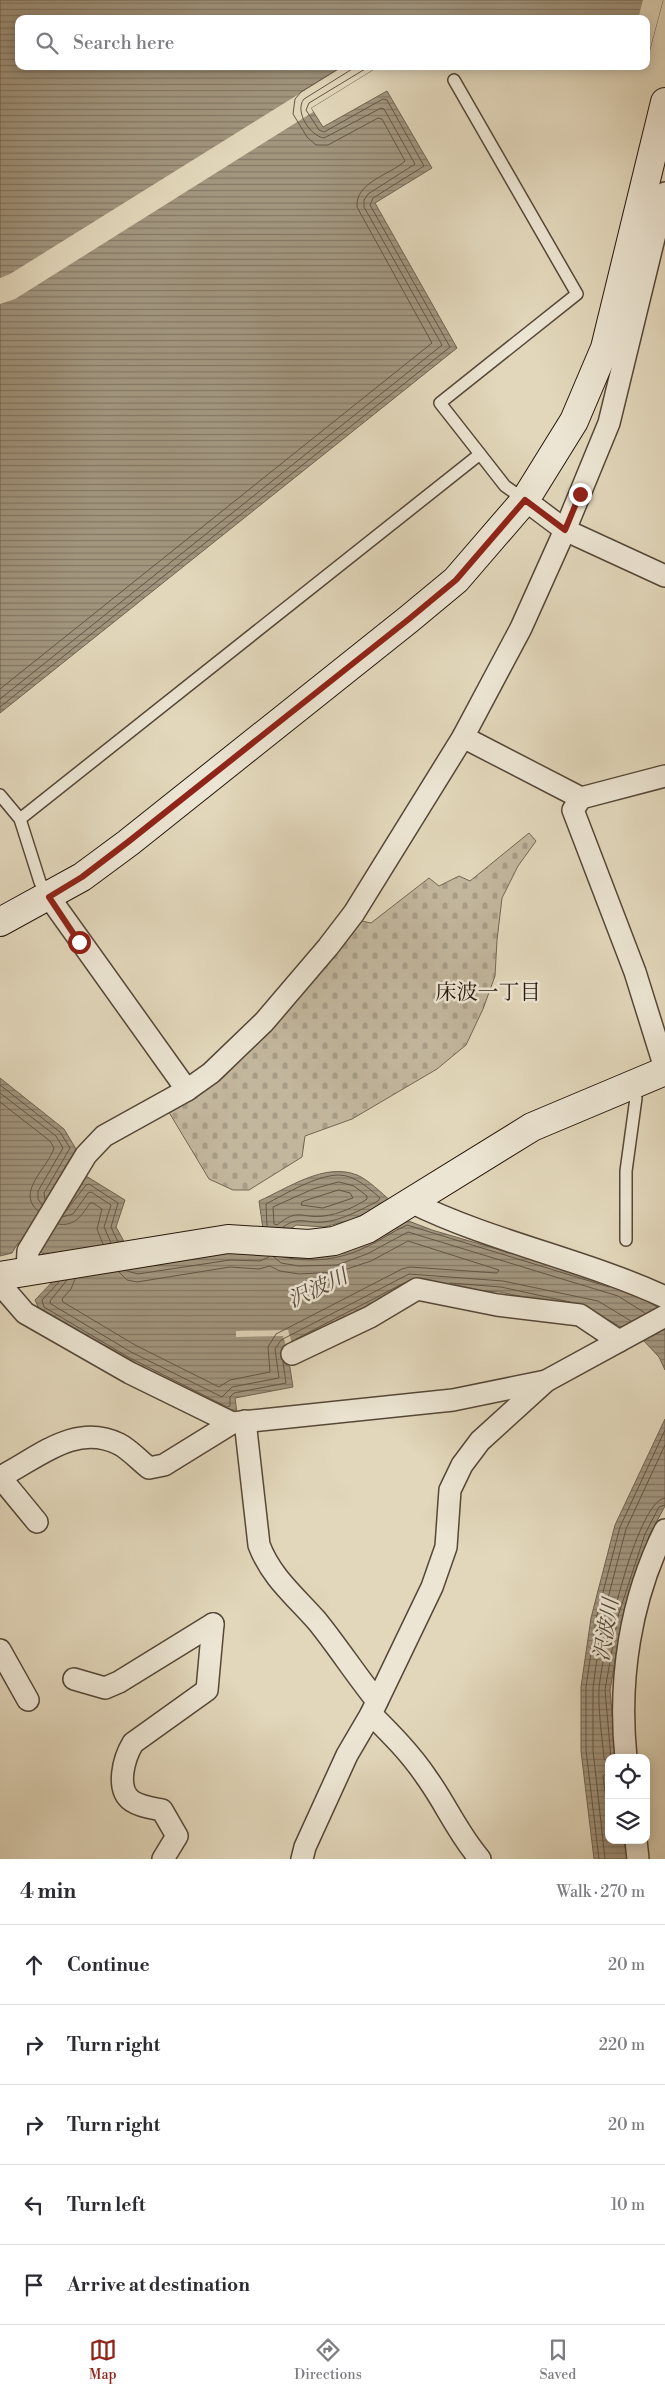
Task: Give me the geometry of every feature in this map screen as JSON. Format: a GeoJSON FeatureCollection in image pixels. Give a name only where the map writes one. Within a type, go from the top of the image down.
{"type":"FeatureCollection","features":[{"type":"Feature","properties":{"kind":"street"},"geometry":{"type":"LineString","coordinates":[[0,922],[49,897],[82,877],[409,619],[456,580],[525,500],[574,421],[605,348],[665,102]]}},
{"type":"Feature","properties":{"kind":"street"},"geometry":{"type":"LineString","coordinates":[[36,1263],[61,1199],[86,1155],[104,1136],[187,1090],[211,1073],[264,1022],[328,948],[354,913],[463,737],[521,628],[565,530],[609,423],[665,193]]}},
{"type":"Feature","properties":{"kind":"street"},"geometry":{"type":"LineString","coordinates":[[525,500],[565,530],[665,576]]}},
{"type":"Feature","properties":{"kind":"street"},"geometry":{"type":"LineString","coordinates":[[463,737],[581,798]]}},
{"type":"Feature","properties":{"kind":"street"},"geometry":{"type":"LineString","coordinates":[[0,1276],[36,1263],[136,1254],[228,1239],[257,1239],[286,1244],[334,1241],[367,1229],[532,1127],[665,1070],[635,972],[573,810],[581,798],[665,776]]}},
{"type":"Feature","properties":{"kind":"street"},"geometry":{"type":"LineString","coordinates":[[49,897],[187,1090]]}},
{"type":"Feature","properties":{"kind":"street"},"geometry":{"type":"LineString","coordinates":[[411,1202],[432,1212],[516,1243],[623,1278],[665,1297]]}},
{"type":"Feature","properties":{"kind":"street"},"geometry":{"type":"LineString","coordinates":[[0,1284],[25,1313],[130,1373],[239,1422]]}},
{"type":"Feature","properties":{"kind":"street"},"geometry":{"type":"LineString","coordinates":[[292,1354],[370,1317],[417,1289],[497,1305],[580,1315],[622,1339]]}},
{"type":"Feature","properties":{"kind":"street"},"geometry":{"type":"LineString","coordinates":[[302,1859],[305,1847],[347,1755],[374,1708],[432,1587],[446,1547],[450,1490],[462,1465],[480,1441],[546,1381],[665,1316]]}},
{"type":"Feature","properties":{"kind":"street"},"geometry":{"type":"LineString","coordinates":[[37,1522],[0,1477],[49,1447],[70,1439],[99,1438],[119,1444],[149,1468],[164,1465],[239,1422],[453,1400],[546,1381]]}},
{"type":"Feature","properties":{"kind":"street"},"geometry":{"type":"LineString","coordinates":[[239,1422],[259,1545],[265,1562],[281,1584],[317,1621],[374,1708],[429,1780],[462,1838],[480,1859]]}},
{"type":"Feature","properties":{"kind":"street"},"geometry":{"type":"LineString","coordinates":[[626,1754],[624,1693],[633,1612],[652,1555],[665,1530]]}},
{"type":"Feature","properties":{"kind":"street"},"geometry":{"type":"LineString","coordinates":[[74,1679],[105,1688],[119,1682],[213,1624],[208,1690],[133,1743],[126,1754],[123,1787],[130,1800],[140,1806],[162,1810],[177,1836],[163,1859]]}},
{"type":"Feature","properties":{"kind":"street"},"geometry":{"type":"LineString","coordinates":[[0,1650],[28,1700]]}},
{"type":"Feature","properties":{"kind":"street"},"geometry":{"type":"LineString","coordinates":[[636,1844],[638,1859]]}},
{"type":"Feature","properties":{"kind":"lane"},"geometry":{"type":"LineString","coordinates":[[454,80],[577,294],[440,403],[505,486],[525,500]]}},
{"type":"Feature","properties":{"kind":"lane"},"geometry":{"type":"LineString","coordinates":[[20,818],[480,454]]}},
{"type":"Feature","properties":{"kind":"lane"},"geometry":{"type":"LineString","coordinates":[[0,795],[20,818],[40,882],[49,897]]}},
{"type":"Feature","properties":{"kind":"lane"},"geometry":{"type":"LineString","coordinates":[[626,1240],[626,1171],[636,1098],[632,1084]]}},
{"type":"Feature","properties":{"kind":"green space"},"geometry":{"type":"Polygon","coordinates":[[[529,833],[536,841],[518,866],[502,898],[495,976],[483,1009],[466,1045],[437,1069],[352,1119],[305,1136],[302,1157],[249,1190],[233,1190],[209,1179],[167,1109],[357,920],[371,923],[429,878],[439,886],[459,876],[470,881],[529,833]]]}},
{"type":"Feature","properties":{"kind":"water"},"geometry":{"type":"Polygon","coordinates":[[[0,0],[663,0],[650,49],[650,15],[15,15],[15,70],[373,70],[311,108],[323,127],[387,91],[432,168],[375,203],[457,348],[0,713],[0,0]]]}},
{"type":"Feature","properties":{"kind":"water","name":"沢波川"},"geometry":{"type":"Polygon","coordinates":[[[0,1078],[64,1129],[76,1149],[48,1196],[65,1206],[86,1176],[125,1200],[116,1227],[136,1263],[263,1229],[259,1201],[307,1178],[332,1172],[345,1172],[361,1177],[391,1201],[351,1220],[324,1227],[296,1225],[286,1232],[284,1253],[406,1220],[432,1230],[623,1286],[665,1312],[665,1370],[659,1357],[643,1340],[595,1312],[500,1292],[410,1286],[287,1349],[293,1387],[235,1398],[237,1413],[230,1414],[126,1361],[40,1311],[35,1300],[56,1278],[54,1258],[18,1243],[12,1253],[0,1256],[0,1078]]]}},
{"type":"Feature","properties":{"kind":"water","name":"沢波川"},"geometry":{"type":"Polygon","coordinates":[[[665,1419],[665,1506],[649,1536],[623,1616],[610,1690],[616,1754],[605,1754],[605,1844],[625,1844],[627,1859],[594,1859],[581,1751],[581,1687],[591,1618],[615,1525],[665,1419]]]}},
{"type":"Feature","properties":{"kind":"pier"},"geometry":{"type":"Polygon","coordinates":[[[643,0],[663,0],[650,49],[650,15],[639,15],[643,0]]]}},
{"type":"Feature","properties":{"kind":"pier"},"geometry":{"type":"Polygon","coordinates":[[[338,70],[373,70],[311,108],[313,112],[15,299],[0,304],[0,278],[10,274],[338,70]]]}},
{"type":"Feature","properties":{"kind":"pier"},"geometry":{"type":"Polygon","coordinates":[[[288,1330],[293,1346],[287,1349],[283,1336],[236,1337],[236,1331],[288,1330]]]}},
{"type":"Feature","properties":{"kind":"district","name":"床波一丁目"},"geometry":{"type":"Point","coordinates":[488,993]}},
{"type":"Feature","properties":{"kind":"route"},"geometry":{"type":"LineString","coordinates":[[79,942],[49,897],[82,877],[128,842],[456,580],[506,525],[525,500],[565,530],[580,494]]}}]}
